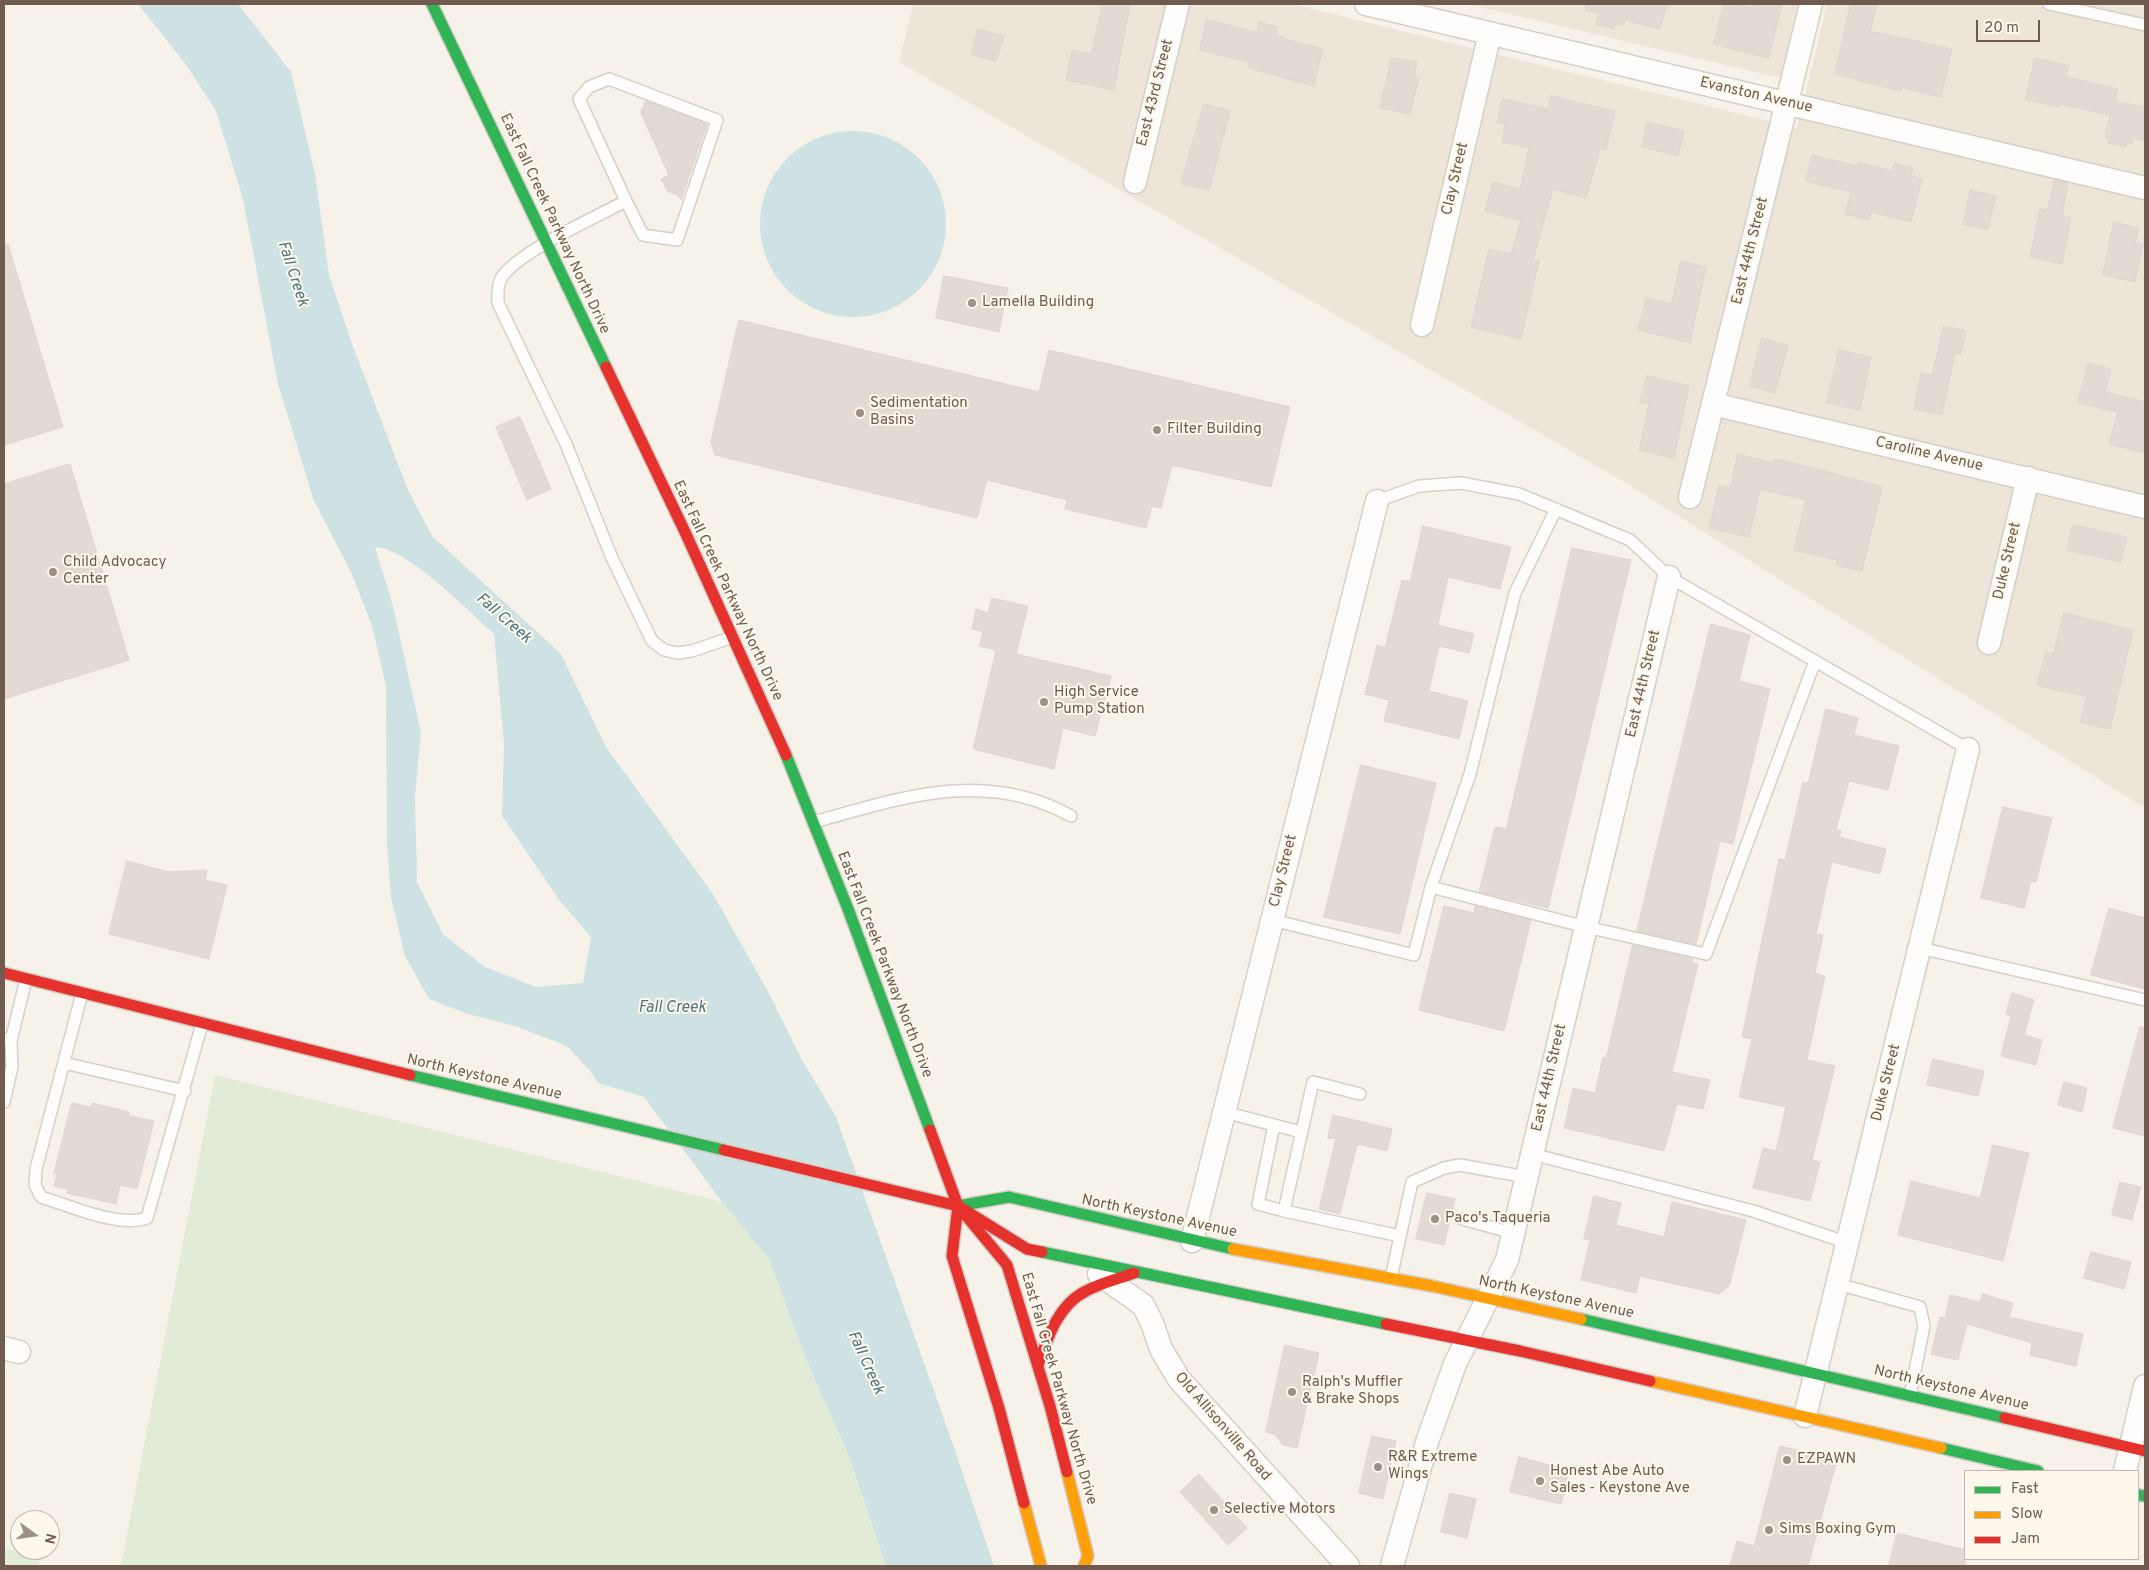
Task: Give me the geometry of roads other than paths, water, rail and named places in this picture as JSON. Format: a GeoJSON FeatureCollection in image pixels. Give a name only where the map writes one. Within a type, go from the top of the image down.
{"type":"FeatureCollection","features":[{"type":"Feature","properties":{"kind":"main road","name":"East Fall Creek Parkway North Drive"},"geometry":{"type":"LineString","coordinates":[[432,4],[733,637],[814,822],[848,908],[958,1206],[1007,1265],[1038,1365],[1088,1556],[1084,1566]]}},
{"type":"Feature","properties":{"kind":"main road","name":"North Keystone Avenue"},"geometry":{"type":"LineString","coordinates":[[4,973],[320,1054],[958,1206],[1027,1249],[1134,1273],[1466,1340],[1805,1416],[2034,1470]]}},
{"type":"Feature","properties":{"kind":"main road","name":"North Keystone Avenue"},"geometry":{"type":"LineString","coordinates":[[958,1206],[1009,1197],[1192,1241],[1488,1298],[2138,1449]]}},
{"type":"Feature","properties":{"kind":"main road","name":"East Fall Creek Parkway North Drive"},"geometry":{"type":"LineString","coordinates":[[958,1206],[952,1256],[1004,1426],[1041,1566]]}},
{"type":"Feature","properties":{"kind":"main road"},"geometry":{"type":"LineString","coordinates":[[1038,1365],[1054,1324],[1069,1303],[1085,1291],[1134,1273]]}},
{"type":"Feature","properties":{"kind":"street","name":"East 43rd Street"},"geometry":{"type":"LineString","coordinates":[[1135,182],[1178,4]]}},
{"type":"Feature","properties":{"kind":"street","name":"Evanston Avenue"},"geometry":{"type":"LineString","coordinates":[[1366,4],[2145,188]]}},
{"type":"Feature","properties":{"kind":"street","name":"East 44th Street"},"geometry":{"type":"LineString","coordinates":[[1690,497],[1811,4]]}},
{"type":"Feature","properties":{"kind":"street","name":"Clay Street"},"geometry":{"type":"LineString","coordinates":[[1422,325],[1490,33]]}},
{"type":"Feature","properties":{"kind":"street","name":"Caroline Avenue"},"geometry":{"type":"LineString","coordinates":[[1713,404],[2145,507]]}},
{"type":"Feature","properties":{"kind":"street","name":"Duke Street"},"geometry":{"type":"LineString","coordinates":[[1989,643],[2028,478]]}},
{"type":"Feature","properties":{"kind":"street","name":"Clay Street"},"geometry":{"type":"LineString","coordinates":[[1192,1241],[1376,501]]}},
{"type":"Feature","properties":{"kind":"street","name":"East 44th Street"},"geometry":{"type":"LineString","coordinates":[[1392,1566],[1428,1440],[1466,1340],[1502,1274],[1669,577]]}},
{"type":"Feature","properties":{"kind":"street","name":"Duke Street"},"geometry":{"type":"LineString","coordinates":[[1805,1416],[1968,749]]}},
{"type":"Feature","properties":{"kind":"street","name":"Old Allisonville Road"},"geometry":{"type":"LineString","coordinates":[[1084,1262],[1110,1283],[1143,1305],[1166,1360],[1179,1379],[1348,1566]]}},
{"type":"Feature","properties":{"kind":"street"},"geometry":{"type":"LineString","coordinates":[[2126,1470],[2138,1449],[2145,1386]]}},
{"type":"Feature","properties":{"kind":"lane"},"geometry":{"type":"LineString","coordinates":[[2048,4],[2145,26]]}},
{"type":"Feature","properties":{"kind":"lane"},"geometry":{"type":"LineString","coordinates":[[610,79],[716,120],[677,240],[643,235],[626,201],[579,99],[590,86],[610,79]]}},
{"type":"Feature","properties":{"kind":"lane"},"geometry":{"type":"LineString","coordinates":[[626,201],[547,243],[508,269],[501,278],[498,288],[498,303],[566,444],[612,558],[652,641],[664,650],[677,653],[692,651],[733,637]]}},
{"type":"Feature","properties":{"kind":"lane"},"geometry":{"type":"LineString","coordinates":[[1376,501],[1419,486],[1461,484],[1519,494],[1556,509],[1630,540],[1669,577],[1968,749]]}},
{"type":"Feature","properties":{"kind":"lane"},"geometry":{"type":"LineString","coordinates":[[1272,920],[1414,955],[1431,887],[1470,774],[1515,593],[1556,509]]}},
{"type":"Feature","properties":{"kind":"lane"},"geometry":{"type":"LineString","coordinates":[[1431,887],[1586,927],[1706,954],[1815,661]]}},
{"type":"Feature","properties":{"kind":"lane"},"geometry":{"type":"LineString","coordinates":[[814,822],[916,794],[970,790],[1024,798],[1052,806],[1071,816]]}},
{"type":"Feature","properties":{"kind":"lane"},"geometry":{"type":"LineString","coordinates":[[1920,948],[2145,1000]]}},
{"type":"Feature","properties":{"kind":"lane"},"geometry":{"type":"LineString","coordinates":[[4,1102],[12,1067],[7,1040],[26,979]]}},
{"type":"Feature","properties":{"kind":"lane"},"geometry":{"type":"LineString","coordinates":[[82,994],[36,1169],[35,1184],[41,1198],[114,1219],[135,1222],[147,1218],[202,1024]]}},
{"type":"Feature","properties":{"kind":"lane"},"geometry":{"type":"LineString","coordinates":[[64,1062],[184,1091]]}},
{"type":"Feature","properties":{"kind":"lane"},"geometry":{"type":"LineString","coordinates":[[1284,1211],[1313,1082],[1360,1094]]}},
{"type":"Feature","properties":{"kind":"lane"},"geometry":{"type":"LineString","coordinates":[[1224,1112],[1301,1132]]}},
{"type":"Feature","properties":{"kind":"lane"},"geometry":{"type":"LineString","coordinates":[[1274,1125],[1258,1204],[1400,1236]]}},
{"type":"Feature","properties":{"kind":"lane"},"geometry":{"type":"LineString","coordinates":[[1532,1154],[1753,1211],[1848,1243]]}},
{"type":"Feature","properties":{"kind":"lane"},"geometry":{"type":"LineString","coordinates":[[1391,1278],[1412,1182],[1444,1168],[1460,1165],[1526,1177]]}},
{"type":"Feature","properties":{"kind":"lane"},"geometry":{"type":"LineString","coordinates":[[1462,1219],[1513,1233]]}},
{"type":"Feature","properties":{"kind":"lane"},"geometry":{"type":"LineString","coordinates":[[1838,1284],[1920,1307],[1924,1326],[1910,1395]]}},
{"type":"Feature","properties":{"kind":"water","name":"Fall Creek"},"geometry":{"type":"Polygon","coordinates":[[[138,4],[238,4],[291,72],[315,174],[329,275],[352,344],[408,490],[432,536],[561,654],[606,747],[713,894],[771,997],[800,1056],[836,1117],[949,1433],[994,1566],[886,1566],[848,1454],[808,1364],[769,1259],[722,1202],[644,1097],[598,1083],[591,1072],[567,1046],[515,1026],[468,1014],[429,999],[405,956],[391,898],[387,841],[386,686],[372,626],[351,572],[314,501],[278,384],[243,199],[216,111],[187,66],[138,4]],[[375,547],[393,606],[421,733],[415,795],[417,882],[443,934],[485,967],[536,987],[583,983],[591,937],[560,901],[502,816],[504,744],[494,634],[421,569],[389,550],[375,547]]]}},
{"type":"Feature","properties":{"kind":"water"},"geometry":{"type":"Polygon","coordinates":[[[844,131],[862,131],[889,138],[919,158],[939,188],[946,215],[946,233],[939,260],[919,290],[889,310],[862,317],[844,317],[826,313],[809,306],[794,296],[781,283],[771,268],[764,251],[760,233],[760,215],[764,197],[771,180],[781,165],[794,152],[809,142],[826,135],[844,131]]]}},
{"type":"Feature","properties":{"kind":"place","name":"Lamella Building"},"geometry":{"type":"Point","coordinates":[972,303]}},
{"type":"Feature","properties":{"kind":"place","name":"Sedimentation Basins"},"geometry":{"type":"Point","coordinates":[860,413]}},
{"type":"Feature","properties":{"kind":"place","name":"Filter Building"},"geometry":{"type":"Point","coordinates":[1157,430]}},
{"type":"Feature","properties":{"kind":"place","name":"Child Advocacy Center"},"geometry":{"type":"Point","coordinates":[53,572]}},
{"type":"Feature","properties":{"kind":"place","name":"High Service Pump Station"},"geometry":{"type":"Point","coordinates":[1044,702]}},
{"type":"Feature","properties":{"kind":"place","name":"Paco's Taqueria"},"geometry":{"type":"Point","coordinates":[1435,1219]}},
{"type":"Feature","properties":{"kind":"place","name":"Ralph's Muffler & Brake Shops"},"geometry":{"type":"Point","coordinates":[1292,1392]}},
{"type":"Feature","properties":{"kind":"place","name":"EZPAWN"},"geometry":{"type":"Point","coordinates":[1787,1460]}},
{"type":"Feature","properties":{"kind":"place","name":"R&R Extreme Wings"},"geometry":{"type":"Point","coordinates":[1378,1467]}},
{"type":"Feature","properties":{"kind":"place","name":"Honest Abe Auto Sales - Keystone Ave"},"geometry":{"type":"Point","coordinates":[1540,1481]}},
{"type":"Feature","properties":{"kind":"place","name":"Selective Motors"},"geometry":{"type":"Point","coordinates":[1214,1510]}},
{"type":"Feature","properties":{"kind":"place","name":"Sims Boxing Gym"},"geometry":{"type":"Point","coordinates":[1769,1530]}}]}
